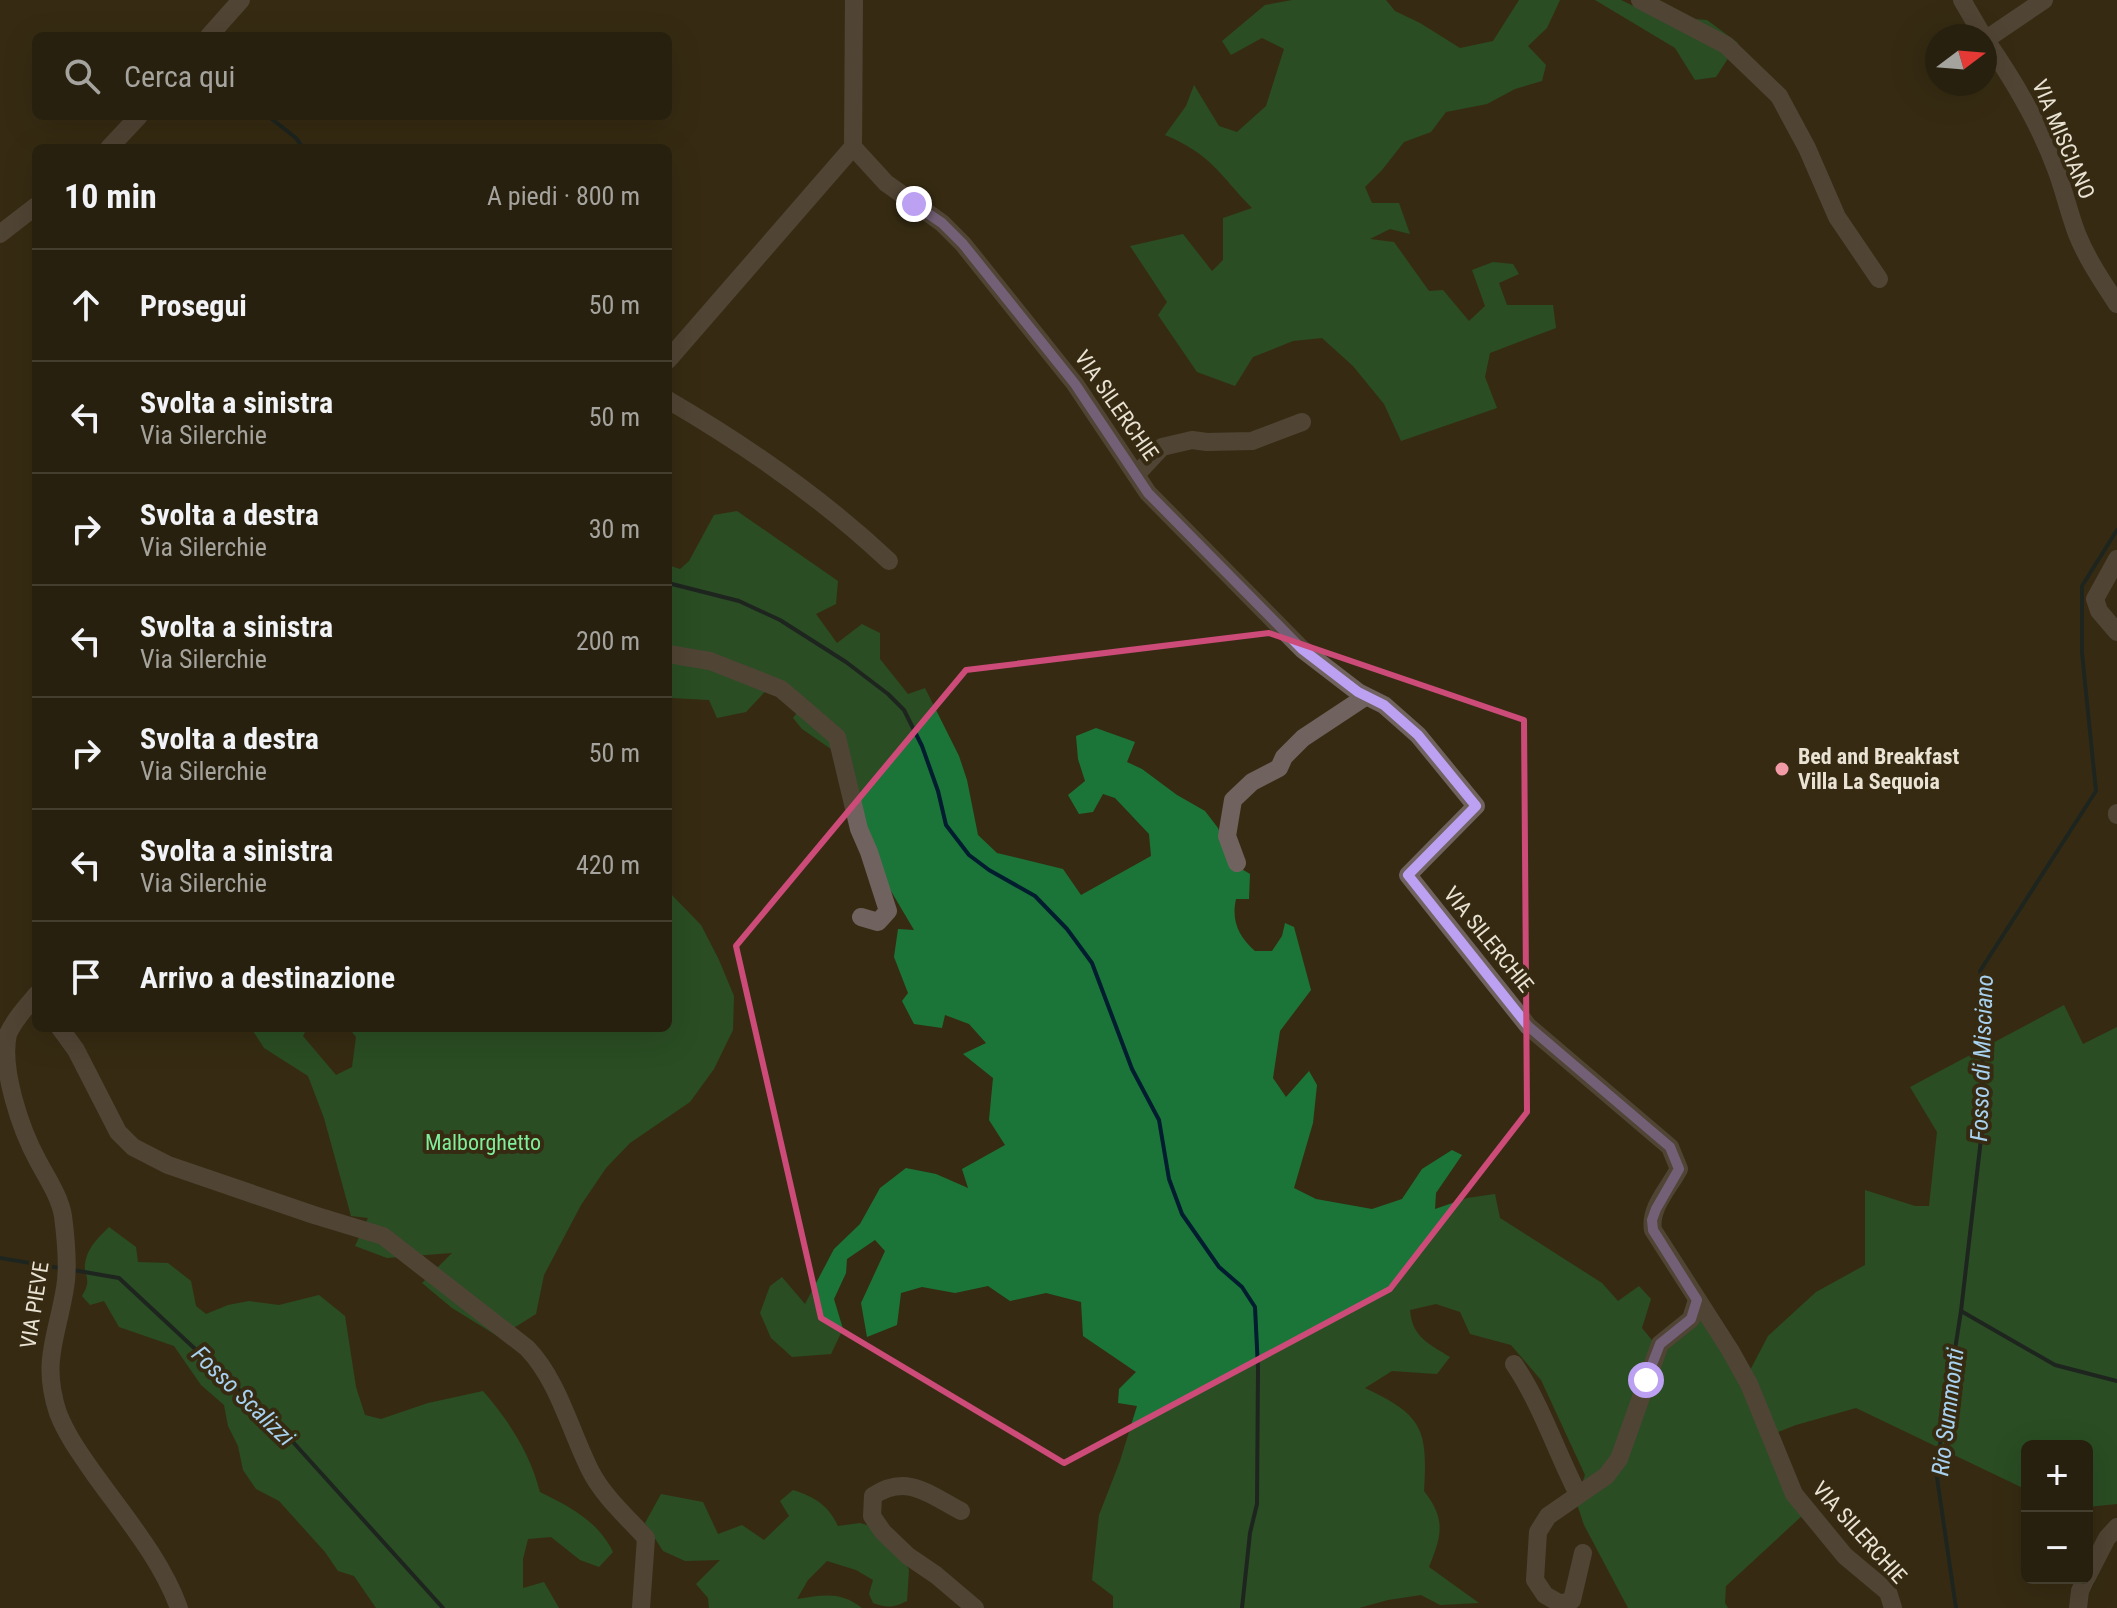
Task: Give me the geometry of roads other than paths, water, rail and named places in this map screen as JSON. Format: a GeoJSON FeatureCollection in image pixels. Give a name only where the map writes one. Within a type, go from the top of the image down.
{"type":"FeatureCollection","features":[{"type":"Feature","properties":{"kind":"street"},"geometry":{"type":"LineString","coordinates":[[213,32],[241,0]]}},
{"type":"Feature","properties":{"kind":"street"},"geometry":{"type":"LineString","coordinates":[[672,355],[853,147],[854,0]]}},
{"type":"Feature","properties":{"kind":"street"},"geometry":{"type":"LineString","coordinates":[[1640,0],[1726,45],[1779,96],[1807,148],[1837,217],[1879,279]]}},
{"type":"Feature","properties":{"kind":"street","name":"VIA MISCIANO"},"geometry":{"type":"LineString","coordinates":[[1962,0],[1977,24]]}},
{"type":"Feature","properties":{"kind":"street"},"geometry":{"type":"LineString","coordinates":[[1997,30],[2044,0]]}},
{"type":"Feature","properties":{"kind":"street","name":"VIA MISCIANO"},"geometry":{"type":"LineString","coordinates":[[1997,56],[2034,120],[2055,167],[2078,236],[2100,281],[2117,304]]}},
{"type":"Feature","properties":{"kind":"street"},"geometry":{"type":"LineString","coordinates":[[116,144],[136,120]]}},
{"type":"Feature","properties":{"kind":"street","name":"VIA SILERCHIE"},"geometry":{"type":"LineString","coordinates":[[853,147],[886,183],[942,223],[963,244],[1075,384],[1148,493],[1302,649],[1365,697],[1384,705],[1418,735],[1476,806],[1408,875],[1528,1026],[1670,1147],[1679,1169],[1656,1209],[1652,1220],[1653,1230],[1749,1384],[1794,1494],[1845,1556],[1888,1592],[1893,1608]]}},
{"type":"Feature","properties":{"kind":"street"},"geometry":{"type":"LineString","coordinates":[[0,234],[32,209]]}},
{"type":"Feature","properties":{"kind":"street"},"geometry":{"type":"LineString","coordinates":[[672,402],[715,427],[816,497],[889,561]]}},
{"type":"Feature","properties":{"kind":"street"},"geometry":{"type":"LineString","coordinates":[[1136,475],[1162,447],[1192,440],[1252,441],[1302,422]]}},
{"type":"Feature","properties":{"kind":"street"},"geometry":{"type":"LineString","coordinates":[[2117,559],[2095,599],[2099,611],[2117,632]]}},
{"type":"Feature","properties":{"kind":"street"},"geometry":{"type":"LineString","coordinates":[[672,655],[710,661],[781,689],[837,737],[859,829],[888,911],[878,922],[861,917]]}},
{"type":"Feature","properties":{"kind":"street"},"geometry":{"type":"LineString","coordinates":[[1237,863],[1227,836],[1233,800],[1252,782],[1279,768],[1284,757],[1303,738],[1365,697]]}},
{"type":"Feature","properties":{"kind":"street","name":"VIA PIEVE"},"geometry":{"type":"LineString","coordinates":[[32,1000],[15,1020],[7,1038],[4,1062],[24,1134],[62,1211],[66,1286],[48,1374],[58,1413],[71,1440],[137,1533],[171,1587],[179,1608]]}},
{"type":"Feature","properties":{"kind":"street"},"geometry":{"type":"LineString","coordinates":[[63,1032],[76,1050],[118,1132],[133,1147],[192,1174],[383,1236],[527,1348],[543,1365],[591,1472],[607,1495],[646,1538],[641,1608]]}},
{"type":"Feature","properties":{"kind":"street"},"geometry":{"type":"LineString","coordinates":[[1583,1553],[1572,1600],[1561,1604],[1545,1595],[1535,1580],[1538,1532],[1548,1516],[1606,1476],[1619,1459],[1660,1344],[1691,1319],[1697,1300]]}},
{"type":"Feature","properties":{"kind":"street"},"geometry":{"type":"LineString","coordinates":[[1514,1364],[1531,1392],[1578,1494]]}},
{"type":"Feature","properties":{"kind":"street"},"geometry":{"type":"LineString","coordinates":[[961,1511],[909,1484],[886,1487],[873,1496],[872,1516],[883,1532],[908,1556],[975,1608]]}},
{"type":"Feature","properties":{"kind":"street"},"geometry":{"type":"LineString","coordinates":[[2093,1566],[2107,1538],[2117,1527]]}},
{"type":"Feature","properties":{"kind":"street"},"geometry":{"type":"LineString","coordinates":[[2078,1608],[2084,1584]]}},
{"type":"Feature","properties":{"kind":"waterway"},"geometry":{"type":"LineString","coordinates":[[273,120],[300,144]]}},
{"type":"Feature","properties":{"kind":"waterway","name":"Fosso di Misciano"},"geometry":{"type":"LineString","coordinates":[[2117,530],[2082,586],[2082,653],[2096,791],[1980,971],[1984,1113],[1961,1311],[2055,1365],[2117,1381]]}},
{"type":"Feature","properties":{"kind":"waterway"},"geometry":{"type":"LineString","coordinates":[[672,584],[739,601],[780,620],[846,662],[888,694],[904,710],[922,746],[946,825],[969,855],[1035,896],[1067,929],[1092,963],[1132,1069],[1159,1120],[1169,1179],[1182,1214],[1219,1267],[1242,1287],[1255,1307],[1257,1504],[1250,1533],[1242,1608]]}},
{"type":"Feature","properties":{"kind":"waterway","name":"Fosso Scalizzi"},"geometry":{"type":"LineString","coordinates":[[0,1258],[60,1268]]}},
{"type":"Feature","properties":{"kind":"waterway","name":"Fosso Scalizzi"},"geometry":{"type":"LineString","coordinates":[[73,1270],[119,1278],[283,1431],[443,1608]]}},
{"type":"Feature","properties":{"kind":"waterway","name":"Rio Summonti"},"geometry":{"type":"LineString","coordinates":[[1956,1608],[1936,1471],[1961,1311]]}},
{"type":"Feature","properties":{"kind":"place","name":"Bed and Breakfast Villa La Sequoia"},"geometry":{"type":"Point","coordinates":[1782,769]}},
{"type":"Feature","properties":{"kind":"park label","name":"Malborghetto"},"geometry":{"type":"Point","coordinates":[483,1142]}}]}
